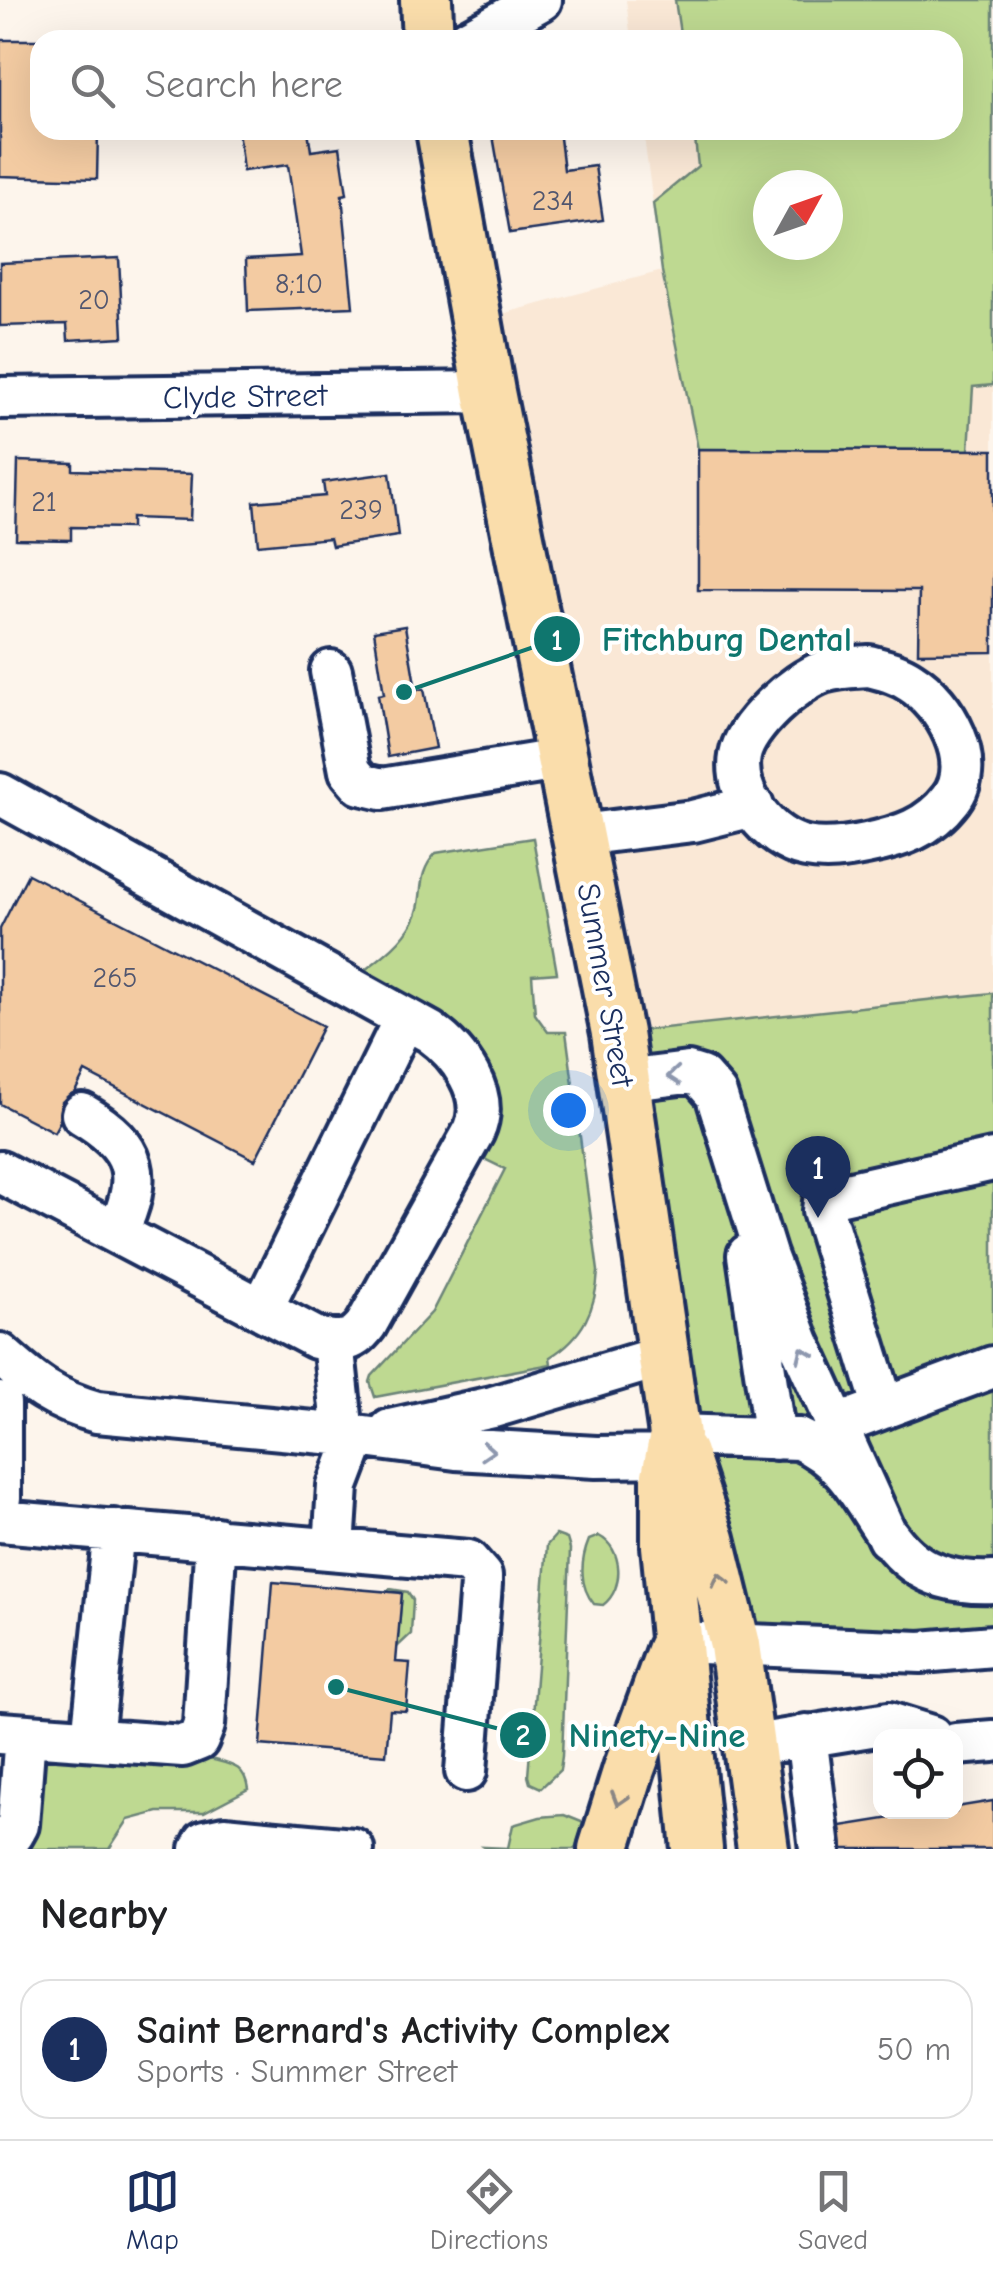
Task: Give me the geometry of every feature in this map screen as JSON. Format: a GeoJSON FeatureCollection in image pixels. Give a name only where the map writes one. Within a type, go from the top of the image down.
{"type":"FeatureCollection","features":[{"type":"Feature","properties":{"kind":"main road"},"geometry":{"type":"LineString","coordinates":[[426,0],[428,30]]}},
{"type":"Feature","properties":{"kind":"main road","name":"Summer Street"},"geometry":{"type":"LineString","coordinates":[[444,140],[489,392],[580,835],[624,1081],[675,1449],[667,1546],[698,1849]]}},
{"type":"Feature","properties":{"kind":"main road"},"geometry":{"type":"LineString","coordinates":[[675,1449],[710,1538],[735,1644],[748,1746],[772,1846],[698,1849]]}},
{"type":"Feature","properties":{"kind":"main road"},"geometry":{"type":"LineString","coordinates":[[604,1849],[676,1642]]}},
{"type":"Feature","properties":{"kind":"street"},"geometry":{"type":"LineString","coordinates":[[486,30],[541,0]]}},
{"type":"Feature","properties":{"kind":"street","name":"Clyde Street"},"geometry":{"type":"LineString","coordinates":[[0,398],[489,392]]}},
{"type":"Feature","properties":{"kind":"street"},"geometry":{"type":"LineString","coordinates":[[869,666],[894,672],[933,699],[978,778],[921,828],[841,849],[802,846],[785,839],[767,825],[753,806],[740,779],[740,755],[750,734],[774,706],[802,683],[822,672],[843,668],[869,666]]}},
{"type":"Feature","properties":{"kind":"street"},"geometry":{"type":"LineString","coordinates":[[331,670],[350,771],[367,787],[382,788],[564,760]]}},
{"type":"Feature","properties":{"kind":"street"},"geometry":{"type":"LineString","coordinates":[[0,794],[447,1044],[463,1064],[478,1104],[479,1122],[366,1325],[348,1342],[316,1338],[0,1172]]}},
{"type":"Feature","properties":{"kind":"street"},"geometry":{"type":"LineString","coordinates":[[580,835],[693,821],[753,806]]}},
{"type":"Feature","properties":{"kind":"street"},"geometry":{"type":"LineString","coordinates":[[262,1309],[405,1018]]}},
{"type":"Feature","properties":{"kind":"street"},"geometry":{"type":"LineString","coordinates":[[624,1081],[688,1073],[702,1077],[716,1094],[766,1255],[799,1342],[888,1538]]}},
{"type":"Feature","properties":{"kind":"street"},"geometry":{"type":"LineString","coordinates":[[82,1114],[115,1136],[133,1168],[132,1197],[117,1233]]}},
{"type":"Feature","properties":{"kind":"street"},"geometry":{"type":"LineString","coordinates":[[732,1148],[787,1439]]}},
{"type":"Feature","properties":{"kind":"street"},"geometry":{"type":"LineString","coordinates":[[884,1408],[823,1211],[824,1202],[830,1197],[993,1160]]}},
{"type":"Feature","properties":{"kind":"street"},"geometry":{"type":"LineString","coordinates":[[333,1342],[350,1436],[338,1486],[334,1548]]}},
{"type":"Feature","properties":{"kind":"street"},"geometry":{"type":"LineString","coordinates":[[0,1354],[34,1386],[64,1402],[97,1412],[514,1453],[596,1457],[787,1439],[837,1426],[993,1366]]}},
{"type":"Feature","properties":{"kind":"street"},"geometry":{"type":"LineString","coordinates":[[350,1436],[493,1407],[663,1356]]}},
{"type":"Feature","properties":{"kind":"street"},"geometry":{"type":"LineString","coordinates":[[0,1403],[0,1498]]}},
{"type":"Feature","properties":{"kind":"street"},"geometry":{"type":"LineString","coordinates":[[787,1439],[832,1457],[888,1538],[908,1560],[938,1577],[968,1583],[993,1582]]}},
{"type":"Feature","properties":{"kind":"street"},"geometry":{"type":"LineString","coordinates":[[0,1520],[452,1558],[475,1566],[481,1584],[466,1772]]}},
{"type":"Feature","properties":{"kind":"street"},"geometry":{"type":"LineString","coordinates":[[92,1740],[114,1530]]}},
{"type":"Feature","properties":{"kind":"street"},"geometry":{"type":"LineString","coordinates":[[0,1840],[12,1834],[18,1824],[12,1734],[183,1746],[202,1735],[216,1538]]}},
{"type":"Feature","properties":{"kind":"street"},"geometry":{"type":"LineString","coordinates":[[676,1642],[921,1652],[993,1646]]}},
{"type":"Feature","properties":{"kind":"street"},"geometry":{"type":"LineString","coordinates":[[748,1746],[889,1723],[909,1729]]}},
{"type":"Feature","properties":{"kind":"street"},"geometry":{"type":"LineString","coordinates":[[806,1736],[820,1849]]}},
{"type":"Feature","properties":{"kind":"street"},"geometry":{"type":"LineString","coordinates":[[963,1743],[993,1741]]}},
{"type":"Feature","properties":{"kind":"street"},"geometry":{"type":"LineString","coordinates":[[201,1849],[205,1841],[224,1837],[353,1849]]}},
{"type":"Feature","properties":{"kind":"shaded area"},"geometry":{"type":"Polygon","coordinates":[[[626,0],[993,0],[993,993],[617,1033],[476,321],[662,271],[644,140],[963,140],[963,30],[630,30],[626,0]]]}},
{"type":"Feature","properties":{"kind":"green space"},"geometry":{"type":"Polygon","coordinates":[[[675,0],[993,0],[993,385],[973,387],[969,450],[698,449],[662,271],[653,203],[698,166],[695,140],[963,140],[963,30],[680,30],[675,0]]]}},
{"type":"Feature","properties":{"kind":"green space"},"geometry":{"type":"Polygon","coordinates":[[[533,838],[557,973],[532,975],[535,1014],[548,1032],[566,1032],[598,1271],[591,1310],[579,1331],[550,1357],[551,1364],[375,1397],[372,1376],[432,1312],[505,1169],[478,1156],[492,1124],[360,974],[408,930],[417,913],[425,870],[436,853],[533,838]]]}},
{"type":"Feature","properties":{"kind":"green space"},"geometry":{"type":"Polygon","coordinates":[[[993,993],[993,1646],[676,1642],[617,1033],[993,993]]]}},
{"type":"Feature","properties":{"kind":"green space"},"geometry":{"type":"Polygon","coordinates":[[[556,1535],[567,1539],[570,1549],[562,1756],[560,1770],[541,1788],[530,1783],[528,1776],[547,1545],[556,1535]]]}},
{"type":"Feature","properties":{"kind":"green space"},"geometry":{"type":"Polygon","coordinates":[[[599,1536],[613,1550],[618,1569],[615,1589],[603,1605],[594,1604],[589,1597],[582,1574],[589,1540],[599,1536]]]}},
{"type":"Feature","properties":{"kind":"green space"},"geometry":{"type":"Polygon","coordinates":[[[386,1592],[408,1592],[413,1600],[411,1634],[397,1647],[402,1593],[386,1592]]]}},
{"type":"Feature","properties":{"kind":"green space"},"geometry":{"type":"Polygon","coordinates":[[[59,1747],[214,1760],[237,1768],[248,1789],[204,1812],[158,1812],[128,1820],[109,1849],[26,1849],[34,1761],[59,1747]]]}},
{"type":"Feature","properties":{"kind":"green space"},"geometry":{"type":"Polygon","coordinates":[[[564,1815],[584,1823],[575,1849],[487,1849],[484,1847],[508,1848],[513,1825],[564,1815]]]}},
{"type":"Feature","properties":{"kind":"building"},"geometry":{"type":"Polygon","coordinates":[[[0,40],[30,40],[30,140],[98,140],[97,179],[0,176],[0,40]]]}},
{"type":"Feature","properties":{"kind":"building"},"geometry":{"type":"Polygon","coordinates":[[[239,140],[309,140],[311,151],[340,147],[347,194],[342,195],[353,307],[248,311],[246,259],[301,256],[288,165],[243,171],[239,140]]]}},
{"type":"Feature","properties":{"kind":"building"},"geometry":{"type":"Polygon","coordinates":[[[494,140],[560,140],[564,170],[595,166],[603,220],[510,233],[494,140]]]}},
{"type":"Feature","properties":{"kind":"building"},"geometry":{"type":"Polygon","coordinates":[[[119,258],[123,337],[68,340],[67,324],[0,326],[0,263],[119,258]]]}},
{"type":"Feature","properties":{"kind":"building"},"geometry":{"type":"Polygon","coordinates":[[[698,449],[993,450],[993,652],[918,653],[919,591],[698,590],[698,449]]]}},
{"type":"Feature","properties":{"kind":"building"},"geometry":{"type":"Polygon","coordinates":[[[18,461],[73,463],[73,470],[192,474],[190,520],[131,518],[131,528],[71,527],[71,540],[16,539],[18,461]]]}},
{"type":"Feature","properties":{"kind":"building"},"geometry":{"type":"Polygon","coordinates":[[[390,473],[398,536],[332,546],[330,538],[258,545],[254,502],[325,496],[323,482],[390,473]]]}},
{"type":"Feature","properties":{"kind":"building"},"geometry":{"type":"Polygon","coordinates":[[[405,626],[416,690],[424,689],[435,748],[388,757],[378,695],[384,694],[374,631],[405,626]]]}},
{"type":"Feature","properties":{"kind":"building"},"geometry":{"type":"Polygon","coordinates":[[[28,874],[323,1026],[255,1160],[85,1072],[75,1092],[62,1102],[54,1132],[0,1104],[0,929],[28,874]]]}},
{"type":"Feature","properties":{"kind":"building"},"geometry":{"type":"Polygon","coordinates":[[[273,1582],[402,1593],[396,1662],[410,1663],[406,1711],[390,1710],[386,1755],[260,1745],[273,1582]]]}},
{"type":"Feature","properties":{"kind":"building"},"geometry":{"type":"Polygon","coordinates":[[[993,1801],[993,1849],[843,1849],[841,1826],[885,1819],[963,1819],[963,1806],[993,1801]]]}},
{"type":"Feature","properties":{"kind":"place","name":"Fitchburg Dental"},"geometry":{"type":"Point","coordinates":[404,692]}},
{"type":"Feature","properties":{"kind":"place","name":"Saint Bernard's Activity Complex"},"geometry":{"type":"Point","coordinates":[818,1218]}},
{"type":"Feature","properties":{"kind":"place","name":"Ninety-Nine"},"geometry":{"type":"Point","coordinates":[336,1687]}}]}
